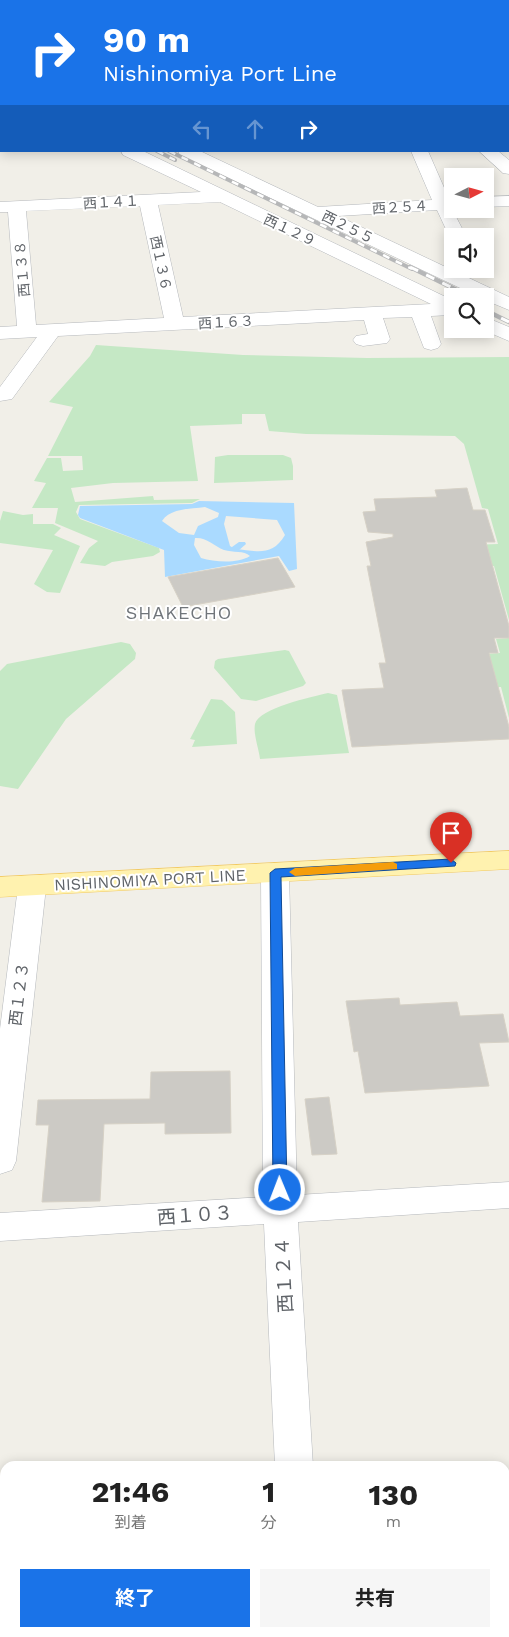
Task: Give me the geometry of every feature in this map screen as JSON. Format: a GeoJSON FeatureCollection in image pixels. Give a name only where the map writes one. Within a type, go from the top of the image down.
{"type":"FeatureCollection","features":[{"type":"Feature","properties":{"kind":"main road","name":"NISHINOMIYA PORT LINE"},"geometry":{"type":"LineString","coordinates":[[0,887],[32,887],[509,860]]}},
{"type":"Feature","properties":{"kind":"street","name":"西１２９"},"geometry":{"type":"LineString","coordinates":[[131,152],[444,304]]}},
{"type":"Feature","properties":{"kind":"street","name":"西２５５"},"geometry":{"type":"LineString","coordinates":[[188,152],[318,212],[461,288]]}},
{"type":"Feature","properties":{"kind":"street"},"geometry":{"type":"LineString","coordinates":[[420,152],[444,198]]}},
{"type":"Feature","properties":{"kind":"street"},"geometry":{"type":"LineString","coordinates":[[488,152],[509,169]]}},
{"type":"Feature","properties":{"kind":"street","name":"西１４１"},"geometry":{"type":"LineString","coordinates":[[8,207],[221,197]]}},
{"type":"Feature","properties":{"kind":"street","name":"西１３６"},"geometry":{"type":"LineString","coordinates":[[148,201],[175,324]]}},
{"type":"Feature","properties":{"kind":"street"},"geometry":{"type":"LineString","coordinates":[[494,202],[509,201]]}},
{"type":"Feature","properties":{"kind":"street","name":"西２５４"},"geometry":{"type":"LineString","coordinates":[[318,212],[444,205]]}},
{"type":"Feature","properties":{"kind":"street","name":"西１３８"},"geometry":{"type":"LineString","coordinates":[[8,207],[27,332]]}},
{"type":"Feature","properties":{"kind":"street"},"geometry":{"type":"LineString","coordinates":[[494,302],[509,305]]}},
{"type":"Feature","properties":{"kind":"street","name":"西１６３"},"geometry":{"type":"LineString","coordinates":[[0,333],[444,309]]}},
{"type":"Feature","properties":{"kind":"street"},"geometry":{"type":"LineString","coordinates":[[420,311],[431,344]]}},
{"type":"Feature","properties":{"kind":"street"},"geometry":{"type":"LineString","coordinates":[[363,340],[380,339],[372,313]]}},
{"type":"Feature","properties":{"kind":"street"},"geometry":{"type":"LineString","coordinates":[[494,328],[509,335]]}},
{"type":"Feature","properties":{"kind":"street"},"geometry":{"type":"LineString","coordinates":[[0,395],[5,395],[52,330]]}},
{"type":"Feature","properties":{"kind":"street","name":"西１２４"},"geometry":{"type":"LineString","coordinates":[[275,873],[280,1210],[294,1461]]}},
{"type":"Feature","properties":{"kind":"street","name":"西１２３"},"geometry":{"type":"LineString","coordinates":[[0,1161],[32,887]]}},
{"type":"Feature","properties":{"kind":"street","name":"西１０３"},"geometry":{"type":"LineString","coordinates":[[0,1228],[509,1195]]}},
{"type":"Feature","properties":{"kind":"green space"},"geometry":{"type":"Polygon","coordinates":[[[96,345],[243,355],[367,358],[509,357],[509,620],[494,566],[475,567],[470,545],[498,544],[488,509],[482,508],[464,444],[455,436],[306,434],[269,431],[265,414],[242,414],[242,424],[190,426],[198,481],[113,483],[71,488],[75,502],[153,496],[154,500],[200,499],[192,503],[79,505],[76,512],[80,519],[159,548],[160,552],[153,556],[112,562],[105,566],[80,563],[89,548],[98,541],[55,523],[58,508],[32,508],[46,483],[34,481],[47,458],[61,458],[63,471],[83,470],[82,456],[48,456],[73,407],[49,402],[90,356],[96,345]]]}},
{"type":"Feature","properties":{"kind":"green space"},"geometry":{"type":"Polygon","coordinates":[[[228,455],[283,455],[291,458],[293,480],[214,483],[215,457],[228,455]]]}},
{"type":"Feature","properties":{"kind":"green space"},"geometry":{"type":"Polygon","coordinates":[[[3,511],[23,515],[33,514],[33,524],[53,524],[61,528],[54,535],[80,546],[60,593],[47,592],[34,584],[53,550],[0,543],[0,521],[3,511]]]}},
{"type":"Feature","properties":{"kind":"green space"},"geometry":{"type":"Polygon","coordinates":[[[509,638],[509,718],[501,687],[481,688],[471,655],[500,653],[496,639],[509,638]]]}},
{"type":"Feature","properties":{"kind":"green space"},"geometry":{"type":"Polygon","coordinates":[[[121,642],[130,644],[136,653],[135,659],[66,719],[18,789],[0,786],[0,671],[7,664],[121,642]]]}},
{"type":"Feature","properties":{"kind":"green space"},"geometry":{"type":"Polygon","coordinates":[[[289,651],[306,683],[303,686],[256,701],[241,699],[214,668],[215,661],[218,659],[289,651]]]}},
{"type":"Feature","properties":{"kind":"green space"},"geometry":{"type":"Polygon","coordinates":[[[328,693],[337,695],[349,753],[260,759],[255,737],[255,724],[259,718],[287,704],[328,693]]]}},
{"type":"Feature","properties":{"kind":"green space"},"geometry":{"type":"Polygon","coordinates":[[[211,699],[222,700],[235,712],[237,744],[192,747],[195,740],[190,739],[211,699]]]}},
{"type":"Feature","properties":{"kind":"water"},"geometry":{"type":"Polygon","coordinates":[[[199,501],[294,503],[297,569],[289,571],[279,556],[165,577],[164,550],[80,518],[78,515],[80,506],[192,504],[199,501]],[[205,507],[175,511],[162,521],[179,533],[194,535],[198,526],[218,517],[219,513],[205,507]],[[226,516],[224,524],[230,546],[235,549],[269,550],[275,547],[285,535],[277,520],[226,516]],[[195,538],[194,545],[201,558],[232,561],[245,559],[250,556],[245,553],[224,550],[199,538],[195,538]]]}},
{"type":"Feature","properties":{"kind":"building"},"geometry":{"type":"Polygon","coordinates":[[[467,488],[473,510],[485,510],[495,542],[486,542],[509,626],[509,638],[494,638],[498,653],[489,653],[509,727],[509,739],[352,747],[342,690],[384,688],[379,663],[386,663],[367,566],[371,566],[366,542],[393,537],[393,534],[368,532],[363,512],[376,511],[374,499],[437,497],[435,490],[467,488]]]}},
{"type":"Feature","properties":{"kind":"building"},"geometry":{"type":"Polygon","coordinates":[[[278,558],[295,587],[183,607],[168,577],[278,558]]]}},
{"type":"Feature","properties":{"kind":"building"},"geometry":{"type":"Polygon","coordinates":[[[399,998],[400,1005],[457,1002],[460,1016],[503,1014],[509,1042],[479,1043],[489,1086],[365,1093],[358,1051],[354,1052],[346,1001],[399,998]]]}},
{"type":"Feature","properties":{"kind":"building"},"geometry":{"type":"Polygon","coordinates":[[[230,1071],[231,1133],[165,1134],[165,1123],[104,1124],[100,1201],[42,1202],[49,1125],[36,1125],[38,1100],[150,1099],[151,1072],[230,1071]]]}},
{"type":"Feature","properties":{"kind":"building"},"geometry":{"type":"Polygon","coordinates":[[[329,1097],[337,1154],[312,1155],[305,1099],[329,1097]]]}},
{"type":"Feature","properties":{"kind":"waterway"},"geometry":{"type":"LineString","coordinates":[[235,549],[242,544]]}},
{"type":"Feature","properties":{"kind":"railway"},"geometry":{"type":"LineString","coordinates":[[159,152],[175,160]]}},
{"type":"Feature","properties":{"kind":"railway"},"geometry":{"type":"LineString","coordinates":[[171,152],[412,269]]}},
{"type":"Feature","properties":{"kind":"railway"},"geometry":{"type":"LineString","coordinates":[[410,267],[453,288]]}},
{"type":"Feature","properties":{"kind":"railway"},"geometry":{"type":"LineString","coordinates":[[494,314],[509,322]]}},
{"type":"Feature","properties":{"kind":"slow traffic"},"geometry":{"type":"LineString","coordinates":[[295,872],[393,866]]}},
{"type":"Feature","properties":{"kind":"district","name":"SHAKECHO"},"geometry":{"type":"Point","coordinates":[179,612]}},
{"type":"Feature","properties":{"kind":"route"},"geometry":{"type":"LineString","coordinates":[[280,1190],[275,873],[451,863]]}}]}
